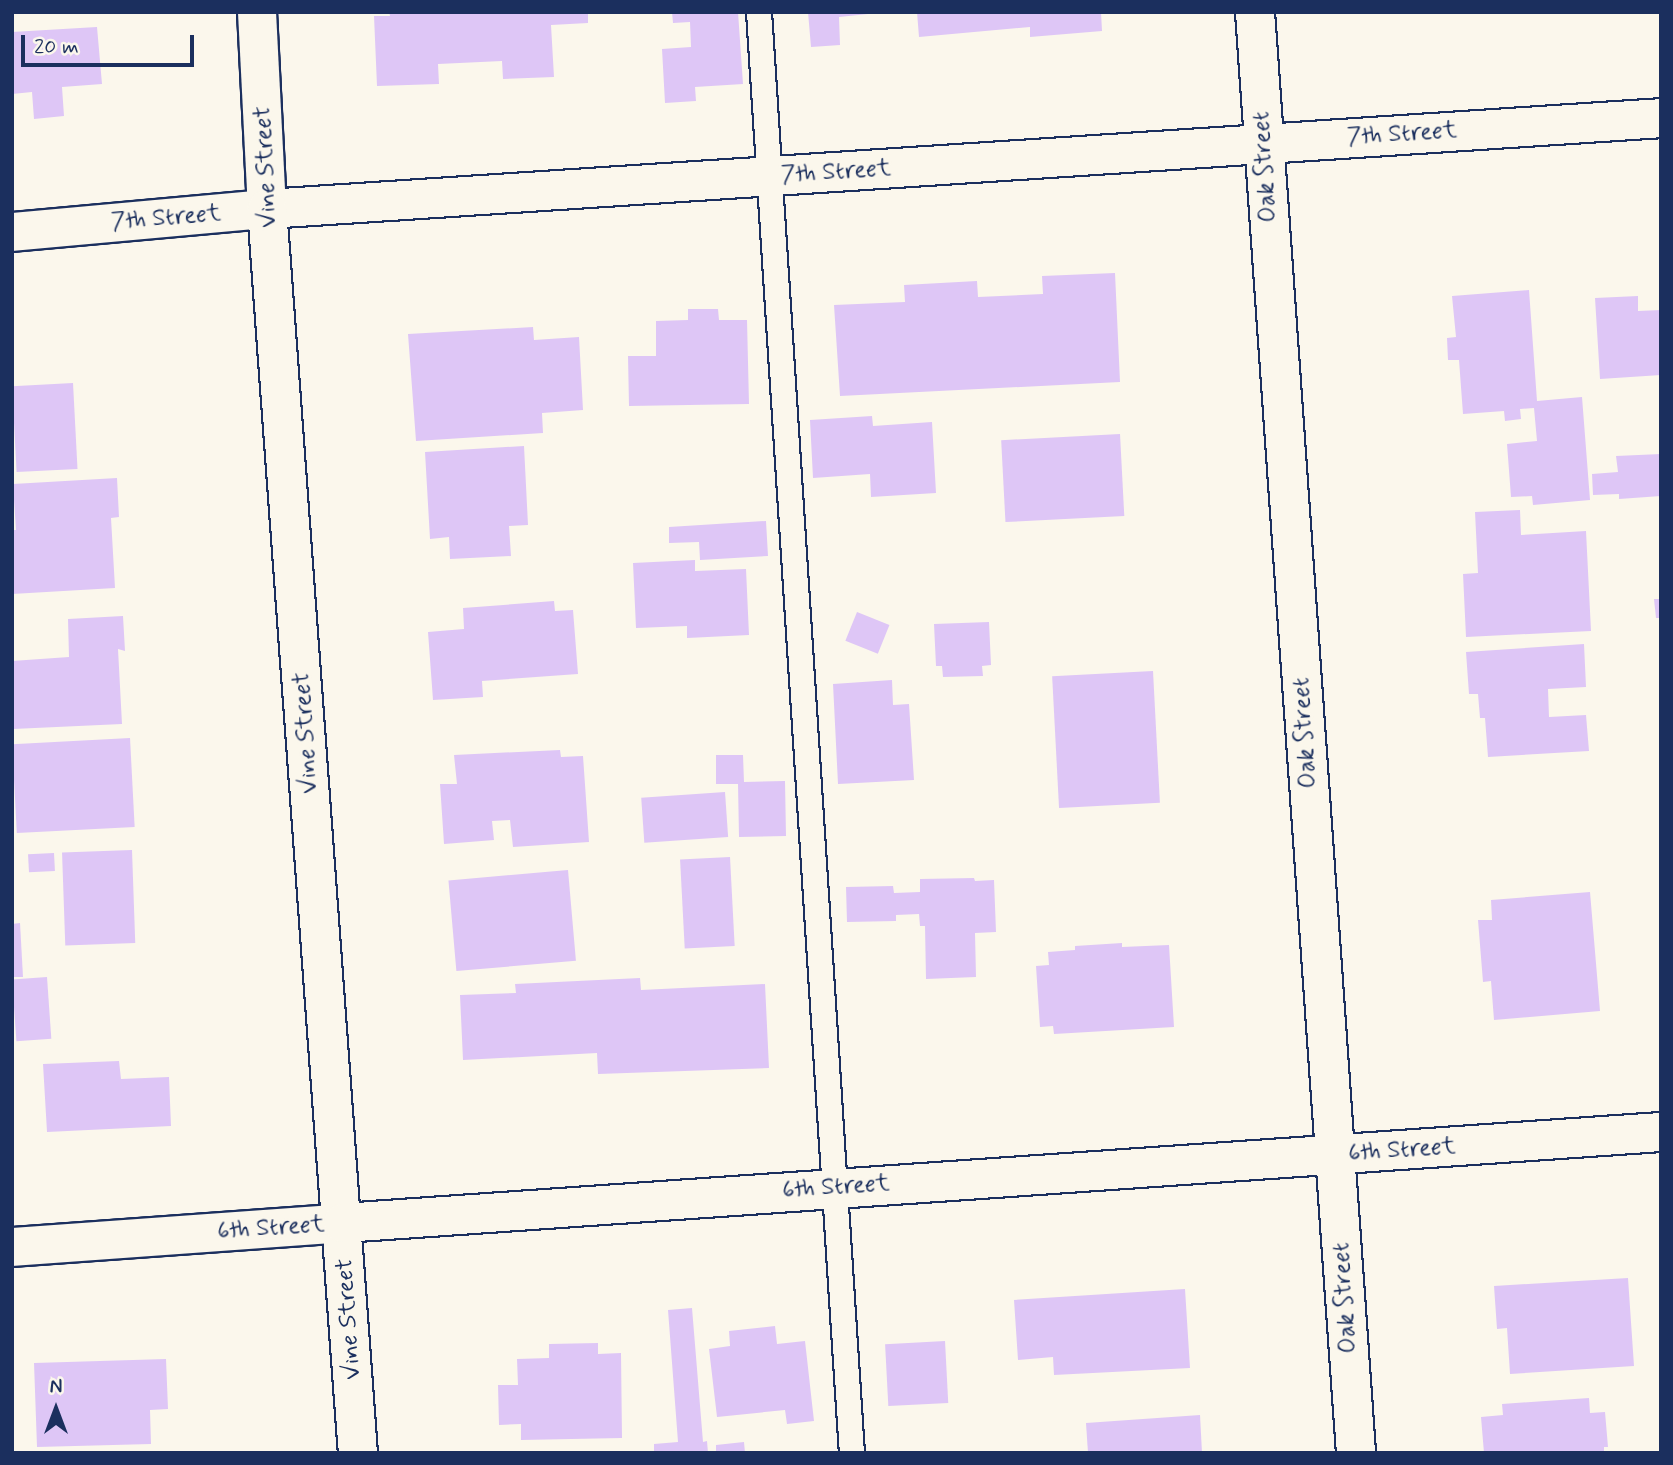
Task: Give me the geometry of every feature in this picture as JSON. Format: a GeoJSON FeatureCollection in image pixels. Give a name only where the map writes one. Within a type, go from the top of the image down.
{"type":"FeatureCollection","features":[{"type":"Feature","properties":{"kind":"street","name":"Vine Street"},"geometry":{"type":"LineString","coordinates":[[257,12],[267,209],[358,1453]]}},
{"type":"Feature","properties":{"kind":"street","name":"Oak Street"},"geometry":{"type":"LineString","coordinates":[[1255,12],[1356,1453]]}},
{"type":"Feature","properties":{"kind":"street","name":"7th Street"},"geometry":{"type":"LineString","coordinates":[[12,232],[267,209],[1661,118]]}},
{"type":"Feature","properties":{"kind":"street","name":"6th Street"},"geometry":{"type":"LineString","coordinates":[[12,1247],[833,1187],[1661,1132]]}},
{"type":"Feature","properties":{"kind":"lane"},"geometry":{"type":"LineString","coordinates":[[759,12],[852,1453]]}},
{"type":"Feature","properties":{"kind":"building"},"geometry":{"type":"Polygon","coordinates":[[[389,12],[588,12],[588,23],[551,25],[554,77],[503,79],[502,61],[438,64],[439,84],[377,86],[374,16],[390,16],[389,12]]]}},
{"type":"Feature","properties":{"kind":"building"},"geometry":{"type":"Polygon","coordinates":[[[672,12],[738,12],[743,84],[695,87],[696,101],[665,103],[662,49],[691,47],[690,22],[673,23],[672,12]]]}},
{"type":"Feature","properties":{"kind":"building"},"geometry":{"type":"Polygon","coordinates":[[[808,12],[868,14],[839,17],[840,45],[811,47],[808,12]]]}},
{"type":"Feature","properties":{"kind":"building"},"geometry":{"type":"Polygon","coordinates":[[[917,12],[1101,12],[1102,31],[1030,37],[1030,27],[919,37],[917,12]]]}},
{"type":"Feature","properties":{"kind":"building"},"geometry":{"type":"Polygon","coordinates":[[[97,27],[102,84],[62,87],[64,116],[34,119],[32,92],[12,94],[12,32],[97,27]]]}},
{"type":"Feature","properties":{"kind":"building"},"geometry":{"type":"Polygon","coordinates":[[[1115,273],[1120,382],[840,396],[834,305],[905,302],[904,285],[977,281],[978,297],[1043,294],[1042,276],[1115,273]]]}},
{"type":"Feature","properties":{"kind":"building"},"geometry":{"type":"Polygon","coordinates":[[[1529,290],[1537,401],[1582,397],[1590,500],[1533,505],[1532,496],[1511,497],[1507,444],[1537,441],[1534,408],[1520,409],[1521,419],[1505,421],[1504,411],[1463,414],[1459,360],[1448,360],[1447,338],[1456,337],[1452,296],[1529,290]]]}},
{"type":"Feature","properties":{"kind":"building"},"geometry":{"type":"Polygon","coordinates":[[[1638,296],[1638,311],[1661,310],[1661,375],[1600,379],[1595,298],[1638,296]]]}},
{"type":"Feature","properties":{"kind":"building"},"geometry":{"type":"Polygon","coordinates":[[[688,309],[718,309],[719,320],[747,320],[749,404],[629,406],[628,356],[656,356],[656,321],[688,320],[688,309]]]}},
{"type":"Feature","properties":{"kind":"building"},"geometry":{"type":"Polygon","coordinates":[[[533,327],[534,340],[579,337],[583,410],[542,413],[543,433],[416,441],[408,334],[533,327]]]}},
{"type":"Feature","properties":{"kind":"building"},"geometry":{"type":"Polygon","coordinates":[[[73,383],[78,469],[17,472],[12,386],[73,383]]]}},
{"type":"Feature","properties":{"kind":"building"},"geometry":{"type":"Polygon","coordinates":[[[872,416],[873,426],[932,422],[936,493],[871,497],[870,474],[813,478],[810,420],[872,416]]]}},
{"type":"Feature","properties":{"kind":"building"},"geometry":{"type":"Polygon","coordinates":[[[1120,434],[1124,516],[1005,522],[1001,440],[1120,434]]]}},
{"type":"Feature","properties":{"kind":"building"},"geometry":{"type":"Polygon","coordinates":[[[524,446],[528,525],[509,526],[511,556],[450,559],[449,537],[430,539],[425,452],[524,446]]]}},
{"type":"Feature","properties":{"kind":"building"},"geometry":{"type":"Polygon","coordinates":[[[1661,454],[1661,496],[1619,499],[1619,494],[1593,495],[1592,474],[1618,472],[1616,456],[1661,454]]]}},
{"type":"Feature","properties":{"kind":"building"},"geometry":{"type":"Polygon","coordinates":[[[117,478],[119,517],[111,518],[115,588],[12,594],[12,530],[16,530],[13,484],[117,478]]]}},
{"type":"Feature","properties":{"kind":"building"},"geometry":{"type":"Polygon","coordinates":[[[1520,510],[1521,535],[1586,531],[1591,631],[1466,637],[1463,574],[1478,573],[1475,512],[1520,510]]]}},
{"type":"Feature","properties":{"kind":"building"},"geometry":{"type":"Polygon","coordinates":[[[766,521],[768,556],[700,560],[699,542],[669,543],[669,527],[766,521]]]}},
{"type":"Feature","properties":{"kind":"building"},"geometry":{"type":"Polygon","coordinates":[[[695,560],[695,571],[746,569],[749,635],[687,638],[687,626],[636,628],[633,563],[695,560]]]}},
{"type":"Feature","properties":{"kind":"building"},"geometry":{"type":"Polygon","coordinates":[[[1654,599],[1661,599],[1661,618],[1656,618],[1654,599]]]}},
{"type":"Feature","properties":{"kind":"building"},"geometry":{"type":"Polygon","coordinates":[[[554,601],[555,611],[573,610],[578,674],[482,681],[483,697],[433,700],[428,632],[464,629],[463,608],[554,601]]]}},
{"type":"Feature","properties":{"kind":"building"},"geometry":{"type":"Polygon","coordinates":[[[857,612],[889,625],[878,654],[845,641],[857,612]]]}},
{"type":"Feature","properties":{"kind":"building"},"geometry":{"type":"Polygon","coordinates":[[[123,616],[125,651],[118,649],[122,724],[13,729],[12,661],[69,657],[68,619],[123,616]]]}},
{"type":"Feature","properties":{"kind":"building"},"geometry":{"type":"Polygon","coordinates":[[[989,622],[991,665],[982,666],[983,676],[943,677],[942,666],[936,666],[934,624],[989,622]]]}},
{"type":"Feature","properties":{"kind":"building"},"geometry":{"type":"Polygon","coordinates":[[[1584,644],[1586,687],[1548,689],[1549,717],[1586,715],[1589,751],[1488,757],[1485,718],[1480,718],[1478,694],[1469,694],[1466,652],[1584,644]]]}},
{"type":"Feature","properties":{"kind":"building"},"geometry":{"type":"Polygon","coordinates":[[[1153,671],[1160,803],[1059,808],[1052,676],[1153,671]]]}},
{"type":"Feature","properties":{"kind":"building"},"geometry":{"type":"Polygon","coordinates":[[[892,680],[893,705],[909,704],[914,780],[838,784],[833,684],[892,680]]]}},
{"type":"Feature","properties":{"kind":"building"},"geometry":{"type":"Polygon","coordinates":[[[130,738],[135,827],[17,833],[12,744],[130,738]]]}},
{"type":"Feature","properties":{"kind":"building"},"geometry":{"type":"Polygon","coordinates":[[[560,750],[561,757],[583,756],[589,842],[513,847],[510,820],[492,821],[494,840],[444,844],[440,784],[457,784],[454,755],[560,750]]]}},
{"type":"Feature","properties":{"kind":"building"},"geometry":{"type":"Polygon","coordinates":[[[716,755],[743,755],[744,782],[785,781],[786,836],[739,837],[738,784],[716,784],[716,755]]]}},
{"type":"Feature","properties":{"kind":"building"},"geometry":{"type":"Polygon","coordinates":[[[725,792],[728,837],[644,843],[641,798],[725,792]]]}},
{"type":"Feature","properties":{"kind":"building"},"geometry":{"type":"Polygon","coordinates":[[[132,850],[135,943],[65,945],[62,852],[132,850]]]}},
{"type":"Feature","properties":{"kind":"building"},"geometry":{"type":"Polygon","coordinates":[[[54,853],[55,871],[29,872],[28,854],[54,853]]]}},
{"type":"Feature","properties":{"kind":"building"},"geometry":{"type":"Polygon","coordinates":[[[730,857],[735,946],[685,948],[680,860],[730,857]]]}},
{"type":"Feature","properties":{"kind":"building"},"geometry":{"type":"Polygon","coordinates":[[[568,870],[576,961],[456,971],[448,880],[568,870]]]}},
{"type":"Feature","properties":{"kind":"building"},"geometry":{"type":"Polygon","coordinates":[[[974,878],[975,881],[994,880],[996,932],[975,933],[976,977],[926,979],[925,926],[920,926],[919,914],[896,915],[896,921],[847,922],[846,887],[893,886],[894,893],[920,892],[920,879],[974,878]]]}},
{"type":"Feature","properties":{"kind":"building"},"geometry":{"type":"Polygon","coordinates":[[[1590,892],[1600,1011],[1494,1020],[1491,981],[1483,982],[1478,920],[1492,920],[1491,900],[1590,892]]]}},
{"type":"Feature","properties":{"kind":"building"},"geometry":{"type":"Polygon","coordinates":[[[20,923],[23,977],[12,977],[12,924],[20,923]]]}},
{"type":"Feature","properties":{"kind":"building"},"geometry":{"type":"Polygon","coordinates":[[[1122,943],[1122,947],[1169,945],[1174,1027],[1054,1034],[1053,1026],[1040,1027],[1036,966],[1049,965],[1048,952],[1075,950],[1075,946],[1122,943]]]}},
{"type":"Feature","properties":{"kind":"building"},"geometry":{"type":"Polygon","coordinates":[[[47,977],[51,1039],[16,1041],[12,979],[47,977]]]}},
{"type":"Feature","properties":{"kind":"building"},"geometry":{"type":"Polygon","coordinates":[[[640,978],[641,990],[765,984],[769,1068],[598,1074],[597,1053],[463,1060],[460,995],[516,993],[515,984],[640,978]]]}},
{"type":"Feature","properties":{"kind":"building"},"geometry":{"type":"Polygon","coordinates":[[[119,1061],[121,1079],[169,1077],[171,1126],[47,1132],[43,1064],[119,1061]]]}},
{"type":"Feature","properties":{"kind":"building"},"geometry":{"type":"Polygon","coordinates":[[[1628,1278],[1634,1366],[1510,1374],[1507,1328],[1497,1329],[1494,1286],[1628,1278]]]}},
{"type":"Feature","properties":{"kind":"building"},"geometry":{"type":"Polygon","coordinates":[[[1185,1289],[1190,1368],[1054,1375],[1053,1357],[1018,1360],[1014,1300],[1185,1289]]]}},
{"type":"Feature","properties":{"kind":"building"},"geometry":{"type":"Polygon","coordinates":[[[692,1308],[703,1442],[707,1441],[708,1453],[654,1453],[654,1444],[678,1442],[668,1310],[692,1308]]]}},
{"type":"Feature","properties":{"kind":"building"},"geometry":{"type":"Polygon","coordinates":[[[775,1326],[777,1344],[805,1341],[814,1421],[787,1424],[785,1410],[717,1417],[709,1349],[730,1346],[729,1331],[775,1326]]]}},
{"type":"Feature","properties":{"kind":"building"},"geometry":{"type":"Polygon","coordinates":[[[945,1341],[948,1403],[888,1406],[885,1344],[945,1341]]]}},
{"type":"Feature","properties":{"kind":"building"},"geometry":{"type":"Polygon","coordinates":[[[598,1343],[598,1354],[621,1353],[622,1438],[521,1440],[521,1424],[499,1425],[498,1385],[518,1385],[517,1359],[549,1358],[549,1344],[598,1343]]]}},
{"type":"Feature","properties":{"kind":"building"},"geometry":{"type":"Polygon","coordinates":[[[166,1359],[168,1409],[150,1410],[151,1444],[37,1447],[34,1363],[166,1359]]]}},
{"type":"Feature","properties":{"kind":"building"},"geometry":{"type":"Polygon","coordinates":[[[1589,1398],[1590,1413],[1605,1412],[1608,1447],[1604,1447],[1604,1453],[1484,1453],[1481,1417],[1503,1415],[1502,1404],[1589,1398]]]}},
{"type":"Feature","properties":{"kind":"building"},"geometry":{"type":"Polygon","coordinates":[[[1200,1415],[1202,1453],[1088,1453],[1086,1423],[1200,1415]]]}},
{"type":"Feature","properties":{"kind":"building"},"geometry":{"type":"Polygon","coordinates":[[[744,1442],[745,1453],[716,1453],[716,1445],[744,1442]]]}}]}
